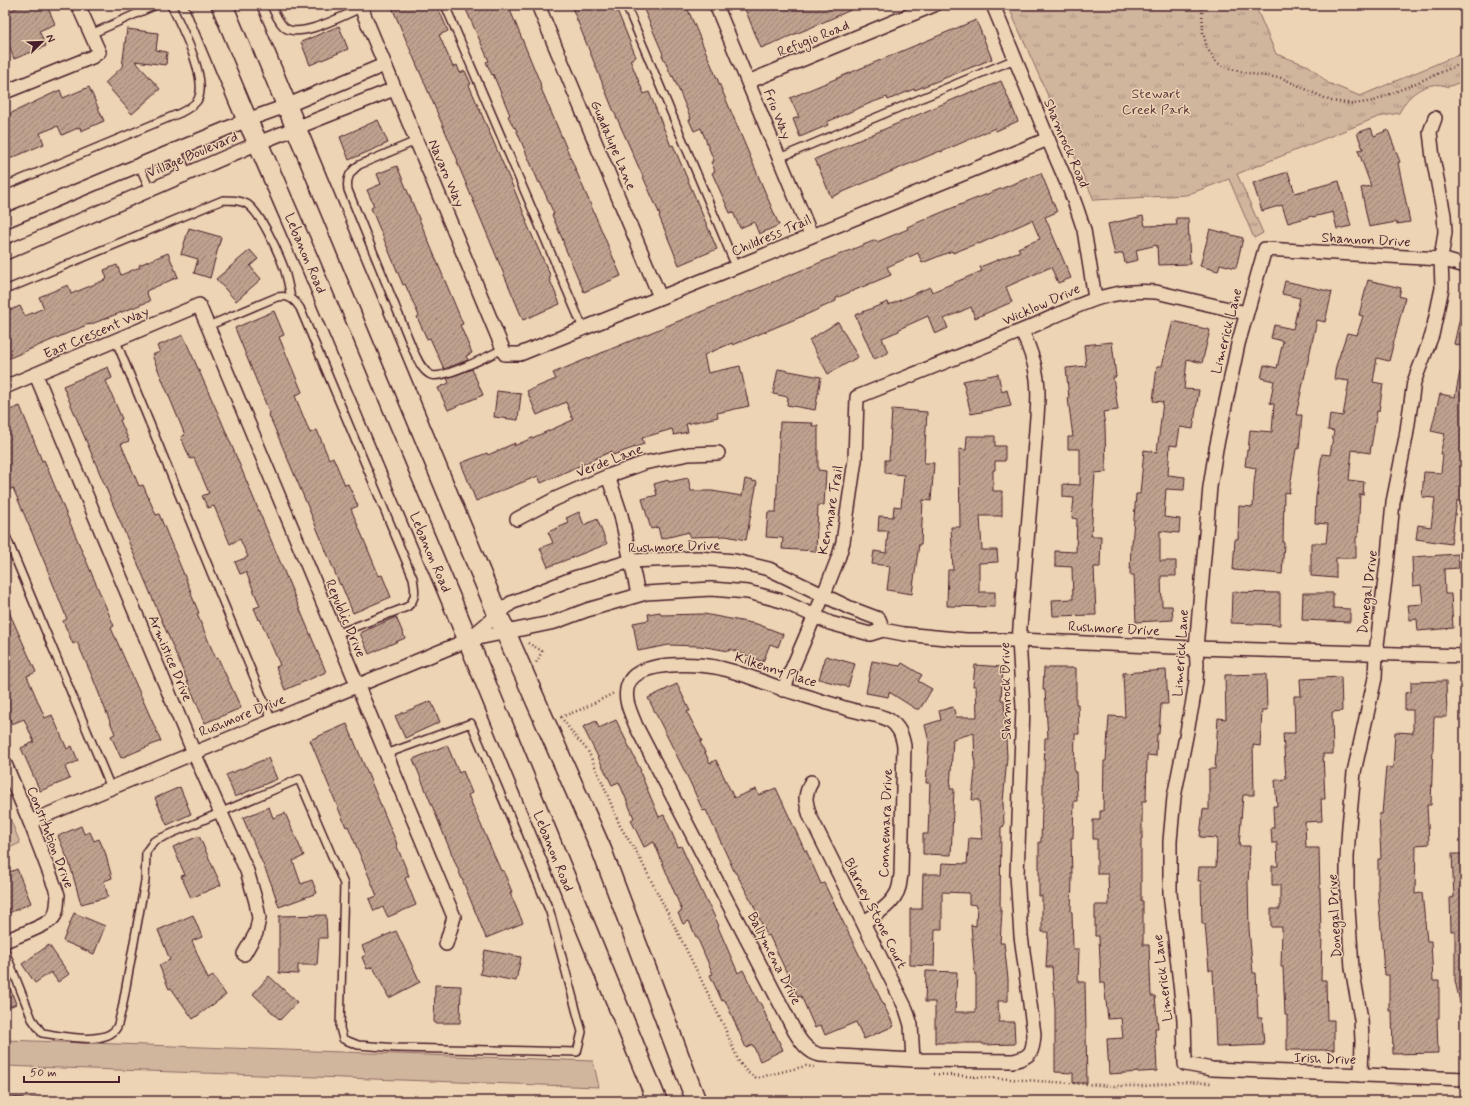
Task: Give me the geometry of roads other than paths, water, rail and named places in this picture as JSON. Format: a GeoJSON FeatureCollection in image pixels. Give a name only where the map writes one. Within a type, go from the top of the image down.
{"type":"FeatureCollection","features":[{"type":"Feature","properties":{"kind":"main road","name":"Lebanon Road"},"geometry":{"type":"LineString","coordinates":[[199,5],[247,120],[309,261],[468,640],[657,1101]]}},
{"type":"Feature","properties":{"kind":"main road"},"geometry":{"type":"LineString","coordinates":[[244,5],[498,615],[506,633],[553,719],[696,1101]]}},
{"type":"Feature","properties":{"kind":"street"},"geometry":{"type":"LineString","coordinates":[[5,92],[99,52],[78,5]]}},
{"type":"Feature","properties":{"kind":"street","name":"Guadalupe Lane"},"geometry":{"type":"LineString","coordinates":[[538,5],[660,297]]}},
{"type":"Feature","properties":{"kind":"street","name":"Refugio Road"},"geometry":{"type":"LineString","coordinates":[[748,82],[934,5]]}},
{"type":"Feature","properties":{"kind":"street","name":"Shamrock Road"},"geometry":{"type":"LineString","coordinates":[[993,5],[1070,190],[1082,223],[1095,298]]}},
{"type":"Feature","properties":{"kind":"street","name":"Navaro Way"},"geometry":{"type":"LineString","coordinates":[[360,6],[504,351]]}},
{"type":"Feature","properties":{"kind":"street","name":"Frio Way"},"geometry":{"type":"LineString","coordinates":[[718,6],[811,235]]}},
{"type":"Feature","properties":{"kind":"street","name":"Village Boulevard"},"geometry":{"type":"LineString","coordinates":[[5,221],[174,150],[247,120],[286,106],[384,65]]}},
{"type":"Feature","properties":{"kind":"street","name":"Village Boulevard"},"geometry":{"type":"LineString","coordinates":[[5,253],[258,143],[394,89]]}},
{"type":"Feature","properties":{"kind":"street","name":"Donegal Drive"},"geometry":{"type":"LineString","coordinates":[[1361,1075],[1361,1019],[1352,968],[1347,893],[1347,857],[1354,772],[1375,678],[1376,653],[1393,502],[1406,437],[1414,382],[1432,335],[1442,288],[1441,259],[1445,232],[1444,215],[1433,158],[1430,132],[1435,118]]}},
{"type":"Feature","properties":{"kind":"street","name":"Childress Trail"},"geometry":{"type":"LineString","coordinates":[[504,351],[520,354],[1048,139]]}},
{"type":"Feature","properties":{"kind":"street"},"geometry":{"type":"LineString","coordinates":[[174,150],[185,175]]}},
{"type":"Feature","properties":{"kind":"street","name":"Shannon Drive"},"geometry":{"type":"LineString","coordinates":[[1265,249],[1441,259],[1465,266]]}},
{"type":"Feature","properties":{"kind":"street","name":"Limerick Lane"},"geometry":{"type":"LineString","coordinates":[[1185,1064],[1182,1001],[1170,899],[1170,841],[1174,797],[1196,681],[1196,648],[1211,480],[1221,421],[1246,313],[1265,249]]}},
{"type":"Feature","properties":{"kind":"street","name":"Wicklow Drive"},"geometry":{"type":"LineString","coordinates":[[857,397],[1022,331],[1095,298],[1109,294],[1141,290],[1156,292],[1246,313]]}},
{"type":"Feature","properties":{"kind":"street","name":"Republic Drive"},"geometry":{"type":"LineString","coordinates":[[199,305],[454,917],[446,944]]}},
{"type":"Feature","properties":{"kind":"street","name":"East Crescent Way"},"geometry":{"type":"LineString","coordinates":[[5,387],[199,305]]}},
{"type":"Feature","properties":{"kind":"street","name":"Shamrock Drive"},"geometry":{"type":"LineString","coordinates":[[1022,331],[1033,358],[1037,373],[1038,404],[1019,640],[1023,707],[1017,875],[1021,936],[1034,1034],[1031,1053]]}},
{"type":"Feature","properties":{"kind":"street","name":"Armistice Drive"},"geometry":{"type":"LineString","coordinates":[[36,375],[194,753],[247,871],[259,918],[256,933],[244,954]]}},
{"type":"Feature","properties":{"kind":"street","name":"Kenmare Trail"},"geometry":{"type":"LineString","coordinates":[[783,690],[840,556],[855,460],[857,397]]}},
{"type":"Feature","properties":{"kind":"street","name":"Verde Lane"},"geometry":{"type":"LineString","coordinates":[[517,519],[539,506],[608,476],[644,463],[690,454],[718,453]]}},
{"type":"Feature","properties":{"kind":"street"},"geometry":{"type":"LineString","coordinates":[[608,476],[621,514],[638,594]]}},
{"type":"Feature","properties":{"kind":"street","name":"Rushmore Drive"},"geometry":{"type":"LineString","coordinates":[[468,640],[511,602],[574,578],[631,561],[698,558],[735,561],[769,569],[824,594],[850,608],[879,619],[883,630]]}},
{"type":"Feature","properties":{"kind":"street","name":"Rushmore Drive"},"geometry":{"type":"LineString","coordinates":[[30,822],[468,640],[555,622],[587,610],[638,594],[646,593],[711,589],[748,592],[782,601],[814,617],[830,623],[870,634],[883,630],[966,640],[1019,640],[1196,648],[1465,656]]}},
{"type":"Feature","properties":{"kind":"street","name":"Kilkenny Place"},"geometry":{"type":"LineString","coordinates":[[630,681],[642,671],[663,666],[696,664],[710,666],[739,673],[783,690],[862,713],[880,716],[891,721],[902,734]]}},
{"type":"Feature","properties":{"kind":"street","name":"Ballymena Drive"},"geometry":{"type":"LineString","coordinates":[[630,681],[627,702],[636,726],[795,1032],[813,1054],[820,1056],[913,1060],[1013,1061],[1021,1059],[1031,1053]]}},
{"type":"Feature","properties":{"kind":"street","name":"Connemara Drive"},"geometry":{"type":"LineString","coordinates":[[864,922],[883,909],[896,894],[899,888],[904,746],[902,734]]}},
{"type":"Feature","properties":{"kind":"street","name":"Constitution Drive"},"geometry":{"type":"LineString","coordinates":[[5,764],[30,822],[58,895],[57,907],[53,919],[46,924],[5,941]]}},
{"type":"Feature","properties":{"kind":"street","name":"Blarney Stone Court"},"geometry":{"type":"LineString","coordinates":[[811,782],[806,794],[810,816],[864,922],[909,1016],[913,1035],[913,1060]]}},
{"type":"Feature","properties":{"kind":"street","name":"Irish Drive"},"geometry":{"type":"LineString","coordinates":[[1185,1064],[1212,1069],[1465,1079]]}},
{"type":"Feature","properties":{"kind":"lane"},"geometry":{"type":"LineString","coordinates":[[91,34],[156,5]]}},
{"type":"Feature","properties":{"kind":"lane"},"geometry":{"type":"LineString","coordinates":[[5,186],[180,113],[191,107],[198,100],[200,92],[197,68],[188,40],[171,5]]}},
{"type":"Feature","properties":{"kind":"lane"},"geometry":{"type":"LineString","coordinates":[[271,5],[284,27],[294,31],[301,31],[318,26],[360,6]]}},
{"type":"Feature","properties":{"kind":"lane"},"geometry":{"type":"LineString","coordinates":[[445,5],[583,328]]}},
{"type":"Feature","properties":{"kind":"lane"},"geometry":{"type":"LineString","coordinates":[[626,5],[736,267]]}},
{"type":"Feature","properties":{"kind":"lane"},"geometry":{"type":"LineString","coordinates":[[779,158],[1015,59]]}},
{"type":"Feature","properties":{"kind":"lane"},"geometry":{"type":"LineString","coordinates":[[416,142],[359,165],[348,176],[347,184],[363,230],[414,352],[420,365],[431,375],[437,376],[504,351]]}},
{"type":"Feature","properties":{"kind":"lane"},"geometry":{"type":"LineString","coordinates":[[139,165],[150,190]]}},
{"type":"Feature","properties":{"kind":"lane"},"geometry":{"type":"LineString","coordinates":[[5,290],[223,200],[232,200],[248,205],[255,212],[265,228],[284,268],[291,298]]}},
{"type":"Feature","properties":{"kind":"lane"},"geometry":{"type":"LineString","coordinates":[[208,326],[277,297],[284,296],[291,298],[296,302],[300,308],[410,571],[415,586],[415,593],[412,602],[407,607],[336,634]]}},
{"type":"Feature","properties":{"kind":"lane"},"geometry":{"type":"LineString","coordinates":[[116,341],[272,721]]}},
{"type":"Feature","properties":{"kind":"lane"},"geometry":{"type":"LineString","coordinates":[[5,534],[111,788]]}},
{"type":"Feature","properties":{"kind":"lane"},"geometry":{"type":"LineString","coordinates":[[5,951],[32,1019],[42,1033],[89,1039],[109,1034],[116,1028],[122,1009],[145,881],[146,852],[154,841],[299,779],[344,884],[340,1028],[343,1039],[358,1045],[397,1048],[577,1052],[582,1032],[550,912],[471,723],[386,754]]}},
{"type":"Feature","properties":{"kind":"railway"},"geometry":{"type":"LineString","coordinates":[[5,1099],[76,1101]]}},
{"type":"Feature","properties":{"kind":"park label","name":"Stewart Creek Park"},"geometry":{"type":"Point","coordinates":[1156,102]}}]}
